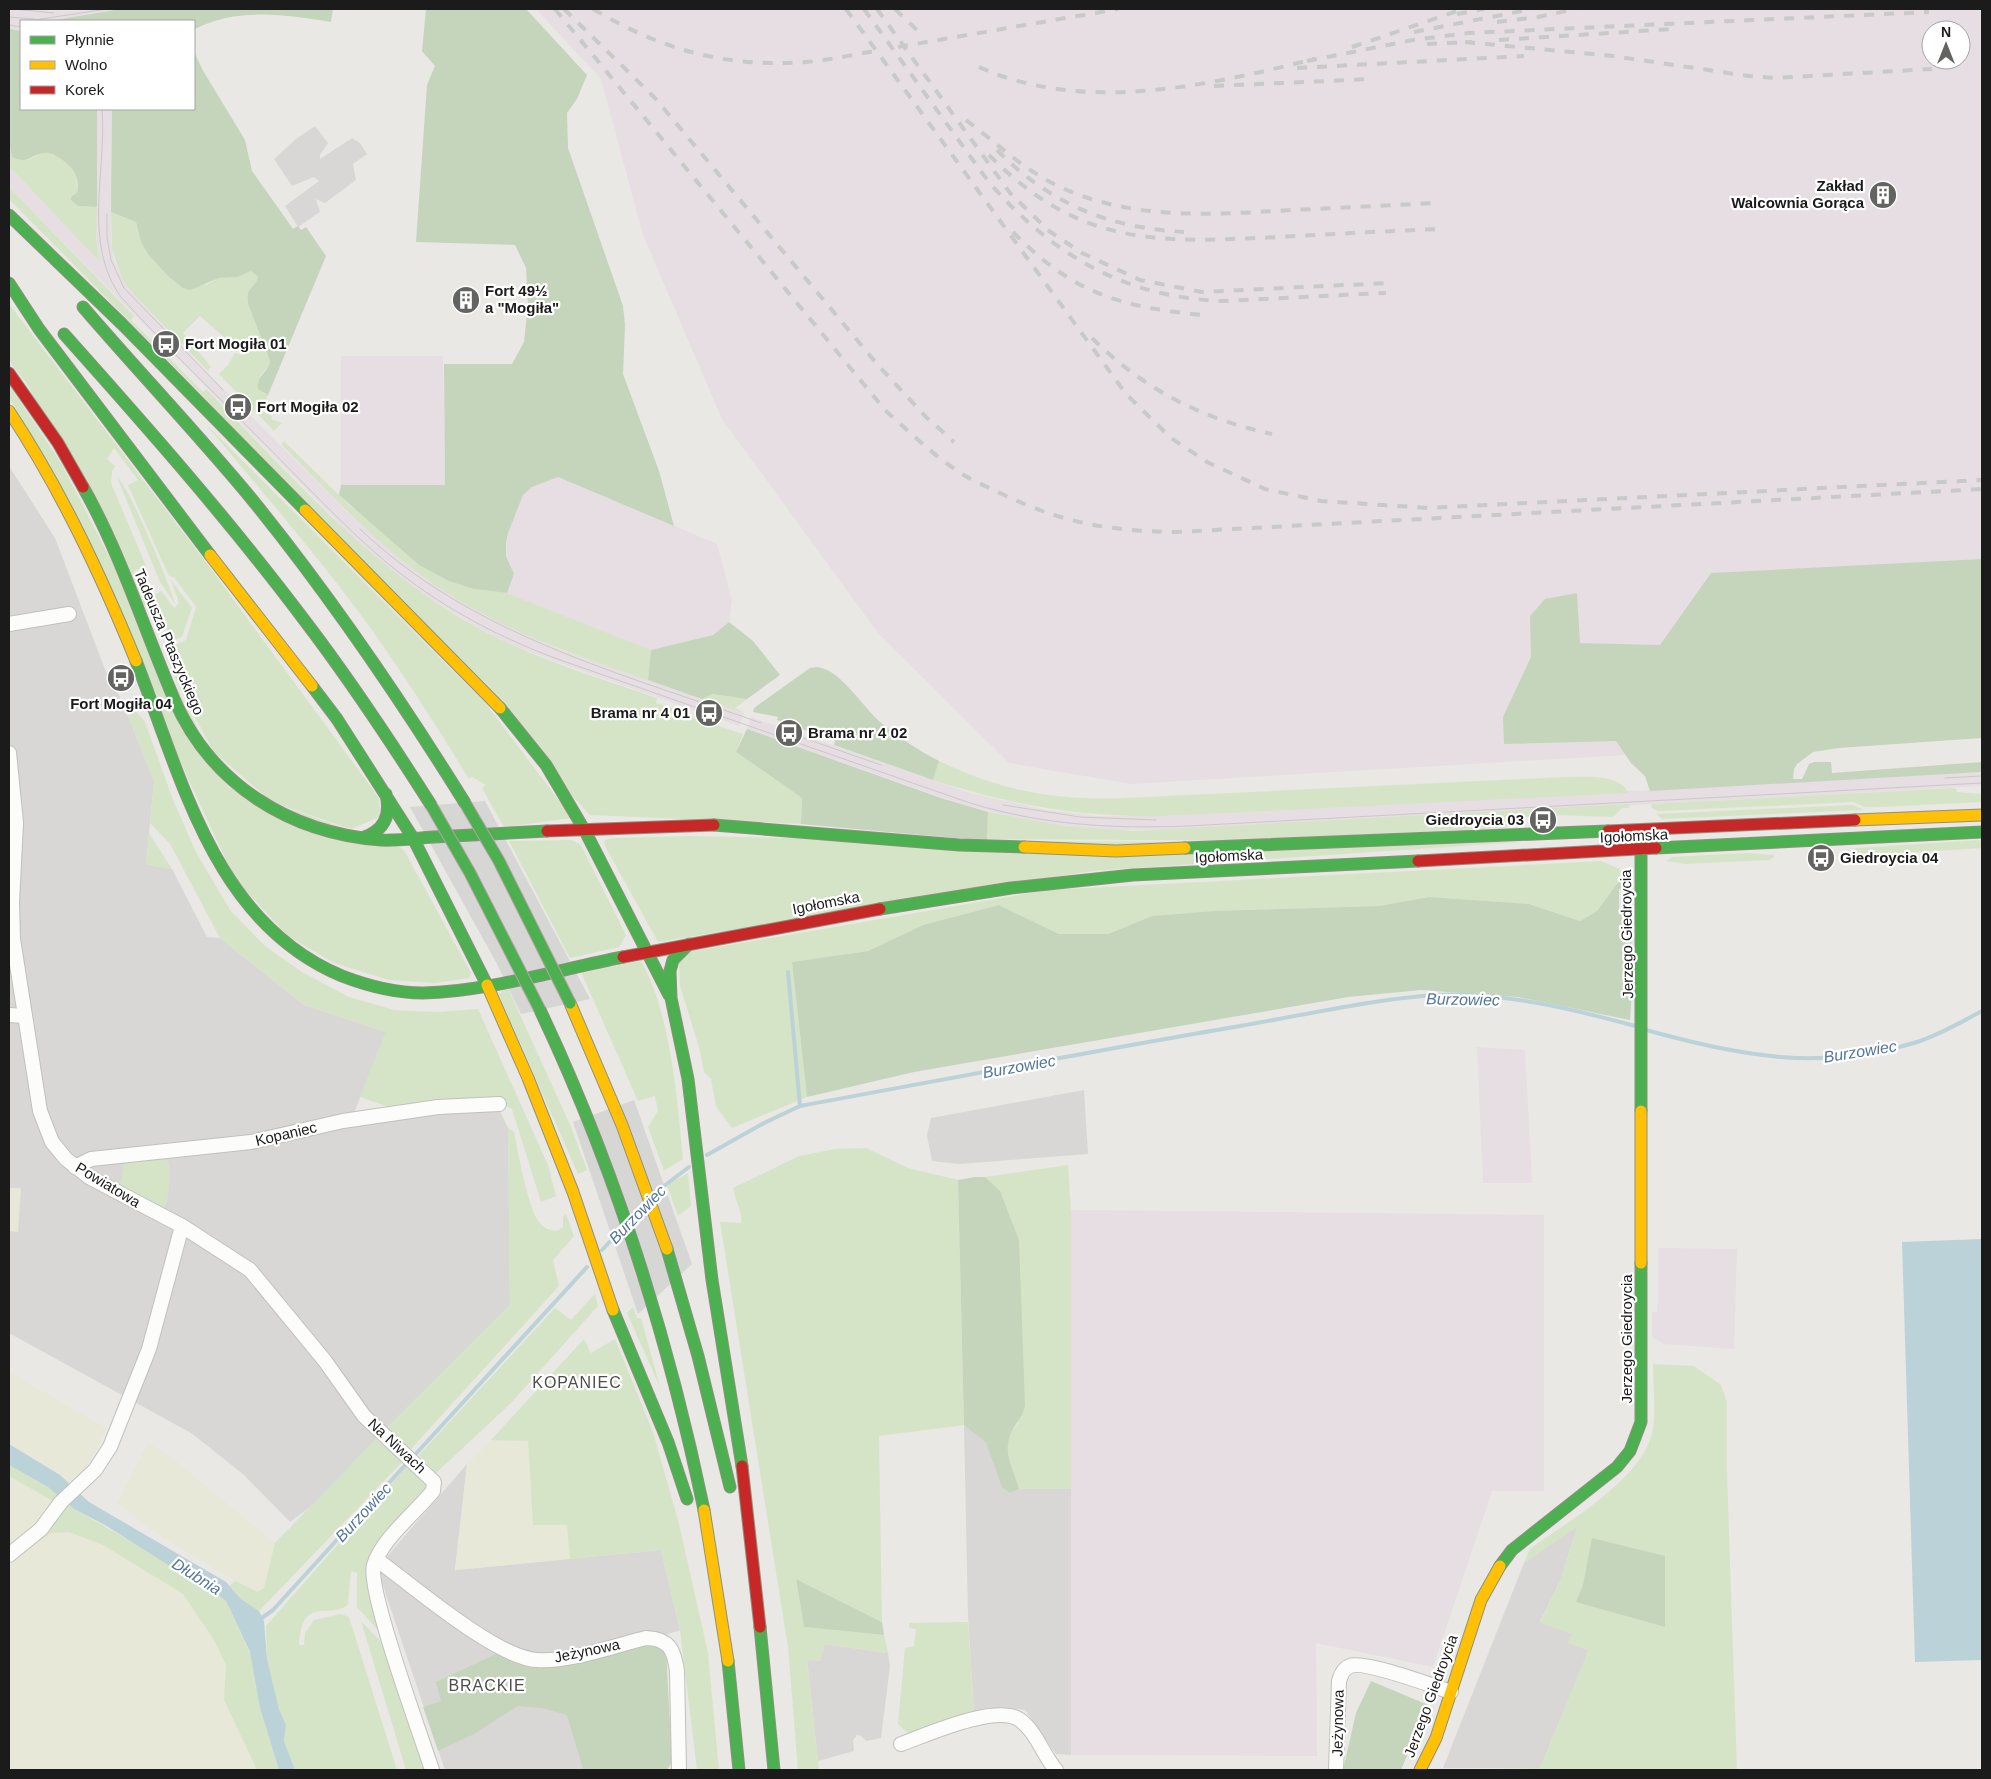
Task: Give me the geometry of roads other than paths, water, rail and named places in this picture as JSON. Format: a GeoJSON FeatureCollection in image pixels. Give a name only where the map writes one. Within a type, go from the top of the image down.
{"type":"FeatureCollection","features":[{"type":"Feature","properties":{"kind":"main road"},"geometry":{"type":"LineString","coordinates":[[9,215],[122,324],[503,711],[546,765],[585,831],[671,998]]}},
{"type":"Feature","properties":{"kind":"main road"},"geometry":{"type":"LineString","coordinates":[[9,220],[61,281]]}},
{"type":"Feature","properties":{"kind":"main road"},"geometry":{"type":"LineString","coordinates":[[9,272],[34,301]]}},
{"type":"Feature","properties":{"kind":"main road"},"geometry":{"type":"LineString","coordinates":[[9,283],[39,329],[85,387],[160,490],[338,719],[413,838],[487,985],[528,1078],[574,1192],[619,1328],[668,1442],[714,1572]]}},
{"type":"Feature","properties":{"kind":"main road"},"geometry":{"type":"LineString","coordinates":[[74,296],[215,456],[287,544],[423,734],[499,861],[596,1058],[640,1169],[706,1385],[753,1579]]}},
{"type":"Feature","properties":{"kind":"main road"},"geometry":{"type":"LineString","coordinates":[[54,322],[195,482],[260,561],[355,687],[395,745],[475,881],[540,1010],[589,1118],[610,1175],[652,1302],[673,1376],[691,1450],[714,1572],[729,1667],[738,1770]]}},
{"type":"Feature","properties":{"kind":"main road","name":"Tadeusza Ptaszyckiego"},"geometry":{"type":"LineString","coordinates":[[9,372],[58,443],[88,496],[117,560],[175,701],[202,748],[238,786],[274,811],[322,831],[362,838],[413,838],[585,831]]}},
{"type":"Feature","properties":{"kind":"main road"},"geometry":{"type":"LineString","coordinates":[[9,411],[48,472],[80,533],[203,834],[227,880],[248,909],[271,931],[302,954],[340,974],[369,985],[392,991],[436,993],[487,985]]}},
{"type":"Feature","properties":{"kind":"main road"},"geometry":{"type":"LineString","coordinates":[[362,838],[378,832],[386,822],[389,807],[386,794]]}},
{"type":"Feature","properties":{"kind":"main road","name":"Igołomska"},"geometry":{"type":"LineString","coordinates":[[585,831],[644,826],[715,825],[959,846],[1116,851],[1982,815]]}},
{"type":"Feature","properties":{"kind":"main road","name":"Jerzego Giedroycia"},"geometry":{"type":"LineString","coordinates":[[1420,1770],[1436,1738],[1481,1600],[1492,1578],[1518,1545],[1617,1467],[1630,1450],[1639,1431],[1642,1412],[1641,829]]}},
{"type":"Feature","properties":{"kind":"main road","name":"Igołomska"},"geometry":{"type":"LineString","coordinates":[[487,985],[689,944],[926,900],[1070,880],[1133,875],[1982,832]]}},
{"type":"Feature","properties":{"kind":"main road"},"geometry":{"type":"LineString","coordinates":[[689,944],[673,960],[670,971],[671,998],[688,1079],[723,1351],[742,1462],[753,1579],[765,1664],[774,1770]]}},
{"type":"Feature","properties":{"kind":"street"},"geometry":{"type":"LineString","coordinates":[[9,624],[69,614]]}},
{"type":"Feature","properties":{"kind":"street","name":"Powiatowa"},"geometry":{"type":"LineString","coordinates":[[9,755],[16,823],[12,939],[43,1122],[58,1150],[75,1167],[97,1182],[182,1226]]}},
{"type":"Feature","properties":{"kind":"street"},"geometry":{"type":"LineString","coordinates":[[9,1015],[24,1016]]}},
{"type":"Feature","properties":{"kind":"street","name":"Kopaniec"},"geometry":{"type":"LineString","coordinates":[[75,1167],[91,1159],[251,1142],[344,1121],[415,1110],[447,1106],[499,1104]]}},
{"type":"Feature","properties":{"kind":"street"},"geometry":{"type":"LineString","coordinates":[[9,1555],[35,1535],[61,1502],[101,1463],[118,1430],[149,1348],[182,1226]]}},
{"type":"Feature","properties":{"kind":"street","name":"Na Niwach"},"geometry":{"type":"LineString","coordinates":[[182,1226],[234,1258],[255,1274],[325,1361],[364,1416],[431,1477],[434,1482],[433,1491],[386,1544],[376,1559],[372,1572],[373,1587],[432,1770]]}},
{"type":"Feature","properties":{"kind":"street","name":"Jeżynowa"},"geometry":{"type":"LineString","coordinates":[[376,1559],[492,1643],[518,1657],[534,1660],[556,1659],[646,1638],[657,1638],[666,1642],[674,1655],[677,1672],[679,1770]]}},
{"type":"Feature","properties":{"kind":"street","name":"Jeżynowa"},"geometry":{"type":"LineString","coordinates":[[1336,1770],[1339,1680],[1342,1673],[1349,1666],[1360,1665],[1374,1668],[1451,1692]]}},
{"type":"Feature","properties":{"kind":"street"},"geometry":{"type":"LineString","coordinates":[[901,1744],[986,1717],[1011,1716],[1021,1720],[1027,1727],[1056,1770]]}},
{"type":"Feature","properties":{"kind":"water"},"geometry":{"type":"Polygon","coordinates":[[[1982,1239],[1982,1660],[1915,1662],[1902,1242],[1982,1239]]]}},
{"type":"Feature","properties":{"kind":"water","name":"Dłubnia"},"geometry":{"type":"Polygon","coordinates":[[[9,1444],[60,1475],[89,1502],[226,1582],[241,1599],[259,1611],[264,1621],[267,1659],[279,1709],[286,1725],[284,1741],[295,1770],[279,1770],[260,1708],[250,1652],[226,1601],[196,1578],[173,1568],[105,1525],[74,1509],[48,1487],[9,1465],[9,1444]]]}},
{"type":"Feature","properties":{"kind":"waterway"},"geometry":{"type":"LineString","coordinates":[[788,972],[800,1106]]}},
{"type":"Feature","properties":{"kind":"waterway","name":"Burzowiec"},"geometry":{"type":"LineString","coordinates":[[707,1155],[764,1123],[800,1106],[1385,1000],[1458,994],[1484,996],[1561,1008],[1635,1026]]}},
{"type":"Feature","properties":{"kind":"waterway","name":"Burzowiec"},"geometry":{"type":"LineString","coordinates":[[1646,1030],[1748,1053],[1814,1058],[1881,1051],[1917,1042],[1942,1032],[1982,1011]]}},
{"type":"Feature","properties":{"kind":"waterway","name":"Burzowiec"},"geometry":{"type":"LineString","coordinates":[[656,1192],[689,1167]]}},
{"type":"Feature","properties":{"kind":"waterway","name":"Burzowiec"},"geometry":{"type":"LineString","coordinates":[[602,1250],[619,1232]]}},
{"type":"Feature","properties":{"kind":"waterway","name":"Burzowiec"},"geometry":{"type":"LineString","coordinates":[[413,1457],[587,1267]]}},
{"type":"Feature","properties":{"kind":"waterway","name":"Burzowiec"},"geometry":{"type":"LineString","coordinates":[[259,1620],[273,1610],[408,1462]]}},
{"type":"Feature","properties":{"kind":"tram line"},"geometry":{"type":"LineString","coordinates":[[13,9],[54,13]]}},
{"type":"Feature","properties":{"kind":"tram line"},"geometry":{"type":"LineString","coordinates":[[35,20],[107,9]]}},
{"type":"Feature","properties":{"kind":"tram line"},"geometry":{"type":"LineString","coordinates":[[9,17],[34,19]]}},
{"type":"Feature","properties":{"kind":"tram line"},"geometry":{"type":"LineString","coordinates":[[9,25],[20,27]]}},
{"type":"Feature","properties":{"kind":"tram line"},"geometry":{"type":"LineString","coordinates":[[102,110],[103,133],[99,230],[102,254],[109,276],[121,297],[321,502],[386,562],[448,607],[516,642],[563,661],[970,803],[1024,816],[1078,824],[1132,827],[1188,826],[1982,783]]}},
{"type":"Feature","properties":{"kind":"tram line"},"geometry":{"type":"LineString","coordinates":[[107,214],[107,237],[111,260],[124,288],[223,390]]}},
{"type":"Feature","properties":{"kind":"tram line"},"geometry":{"type":"LineString","coordinates":[[360,529],[403,566],[450,597],[498,624],[601,668],[761,723]]}},
{"type":"Feature","properties":{"kind":"tram line"},"geometry":{"type":"LineString","coordinates":[[789,733],[881,765]]}},
{"type":"Feature","properties":{"kind":"tram line"},"geometry":{"type":"LineString","coordinates":[[1945,778],[1982,776]]}},
{"type":"Feature","properties":{"kind":"tram line"},"geometry":{"type":"LineString","coordinates":[[1003,805],[1080,817],[1156,820]]}},
{"type":"Feature","properties":{"kind":"railway"},"geometry":{"type":"LineString","coordinates":[[555,9],[885,410],[917,439],[961,473],[974,481],[1044,512],[1107,527],[1177,532],[1982,489]]}},
{"type":"Feature","properties":{"kind":"railway"},"geometry":{"type":"LineString","coordinates":[[564,9],[655,98],[877,364],[925,416],[954,442]]}},
{"type":"Feature","properties":{"kind":"railway"},"geometry":{"type":"LineString","coordinates":[[593,9],[644,35],[695,53],[722,59],[749,62],[806,62],[881,50]]}},
{"type":"Feature","properties":{"kind":"railway"},"geometry":{"type":"LineString","coordinates":[[846,9],[1126,394],[1171,438],[1207,462],[1265,489],[1321,501],[1429,508],[1982,480]]}},
{"type":"Feature","properties":{"kind":"railway"},"geometry":{"type":"LineString","coordinates":[[864,9],[988,181],[1037,230],[1091,267],[1121,281],[1152,291],[1185,298],[1221,301],[1386,293]]}},
{"type":"Feature","properties":{"kind":"railway"},"geometry":{"type":"LineString","coordinates":[[877,9],[1010,193],[1049,231],[1082,253],[1140,280],[1202,292],[1387,283]]}},
{"type":"Feature","properties":{"kind":"railway"},"geometry":{"type":"LineString","coordinates":[[895,9],[920,33]]}},
{"type":"Feature","properties":{"kind":"railway"},"geometry":{"type":"LineString","coordinates":[[898,47],[1118,9]]}},
{"type":"Feature","properties":{"kind":"railway"},"geometry":{"type":"LineString","coordinates":[[1352,47],[1463,9]]}},
{"type":"Feature","properties":{"kind":"railway"},"geometry":{"type":"LineString","coordinates":[[1457,14],[1484,9]]}},
{"type":"Feature","properties":{"kind":"railway"},"geometry":{"type":"LineString","coordinates":[[1414,32],[1532,9]]}},
{"type":"Feature","properties":{"kind":"railway"},"geometry":{"type":"LineString","coordinates":[[1497,22],[1538,17],[1576,9]]}},
{"type":"Feature","properties":{"kind":"railway"},"geometry":{"type":"LineString","coordinates":[[1307,61],[1413,40],[1469,33],[1929,12]]}},
{"type":"Feature","properties":{"kind":"railway"},"geometry":{"type":"LineString","coordinates":[[1499,40],[1672,29]]}},
{"type":"Feature","properties":{"kind":"railway"},"geometry":{"type":"LineString","coordinates":[[1465,42],[1613,56],[1749,76],[1775,78],[1921,70]]}},
{"type":"Feature","properties":{"kind":"railway"},"geometry":{"type":"LineString","coordinates":[[1427,44],[1472,42]]}},
{"type":"Feature","properties":{"kind":"railway"},"geometry":{"type":"LineString","coordinates":[[1297,68],[1524,56]]}},
{"type":"Feature","properties":{"kind":"railway"},"geometry":{"type":"LineString","coordinates":[[979,67],[1019,81],[1060,89],[1102,92],[1145,91],[1231,78],[1314,59]]}},
{"type":"Feature","properties":{"kind":"railway"},"geometry":{"type":"LineString","coordinates":[[1214,86],[1372,79]]}},
{"type":"Feature","properties":{"kind":"railway"},"geometry":{"type":"LineString","coordinates":[[966,120],[1042,178],[1082,196],[1140,210],[1200,214],[1439,203]]}},
{"type":"Feature","properties":{"kind":"railway"},"geometry":{"type":"LineString","coordinates":[[997,150],[1038,185],[1082,210],[1106,219],[1131,225],[1157,230],[1184,232]]}},
{"type":"Feature","properties":{"kind":"railway"},"geometry":{"type":"LineString","coordinates":[[989,155],[1023,185],[1056,207],[1089,223],[1123,233],[1158,238],[1195,240],[1441,229]]}},
{"type":"Feature","properties":{"kind":"railway"},"geometry":{"type":"LineString","coordinates":[[1013,232],[1056,270],[1077,283],[1099,293],[1146,307],[1202,315]]}},
{"type":"Feature","properties":{"kind":"railway"},"geometry":{"type":"LineString","coordinates":[[1092,338],[1132,372],[1153,387],[1175,399],[1222,420],[1272,434]]}},
{"type":"Feature","properties":{"kind":"place","name":"Zakład Walcownia Gorąca"},"geometry":{"type":"Point","coordinates":[1883,195]}},
{"type":"Feature","properties":{"kind":"place","name":"Fort 49½ a \"Mogiła\""},"geometry":{"type":"Point","coordinates":[466,300]}},
{"type":"Feature","properties":{"kind":"place","name":"Fort Mogiła 01"},"geometry":{"type":"Point","coordinates":[166,344]}},
{"type":"Feature","properties":{"kind":"place","name":"Fort Mogiła 02"},"geometry":{"type":"Point","coordinates":[238,407]}},
{"type":"Feature","properties":{"kind":"place","name":"Fort Mogiła 04"},"geometry":{"type":"Point","coordinates":[121,678]}},
{"type":"Feature","properties":{"kind":"place","name":"Brama nr 4 01"},"geometry":{"type":"Point","coordinates":[709,713]}},
{"type":"Feature","properties":{"kind":"place","name":"Brama nr 4 02"},"geometry":{"type":"Point","coordinates":[789,733]}},
{"type":"Feature","properties":{"kind":"place","name":"Giedroycia 03"},"geometry":{"type":"Point","coordinates":[1543,820]}},
{"type":"Feature","properties":{"kind":"place","name":"Giedroycia 04"},"geometry":{"type":"Point","coordinates":[1821,858]}},
{"type":"Feature","properties":{"kind":"district","name":"KOPANIEC"},"geometry":{"type":"Point","coordinates":[577,1382]}},
{"type":"Feature","properties":{"kind":"district","name":"BRACKIE"},"geometry":{"type":"Point","coordinates":[487,1685]}}]}
